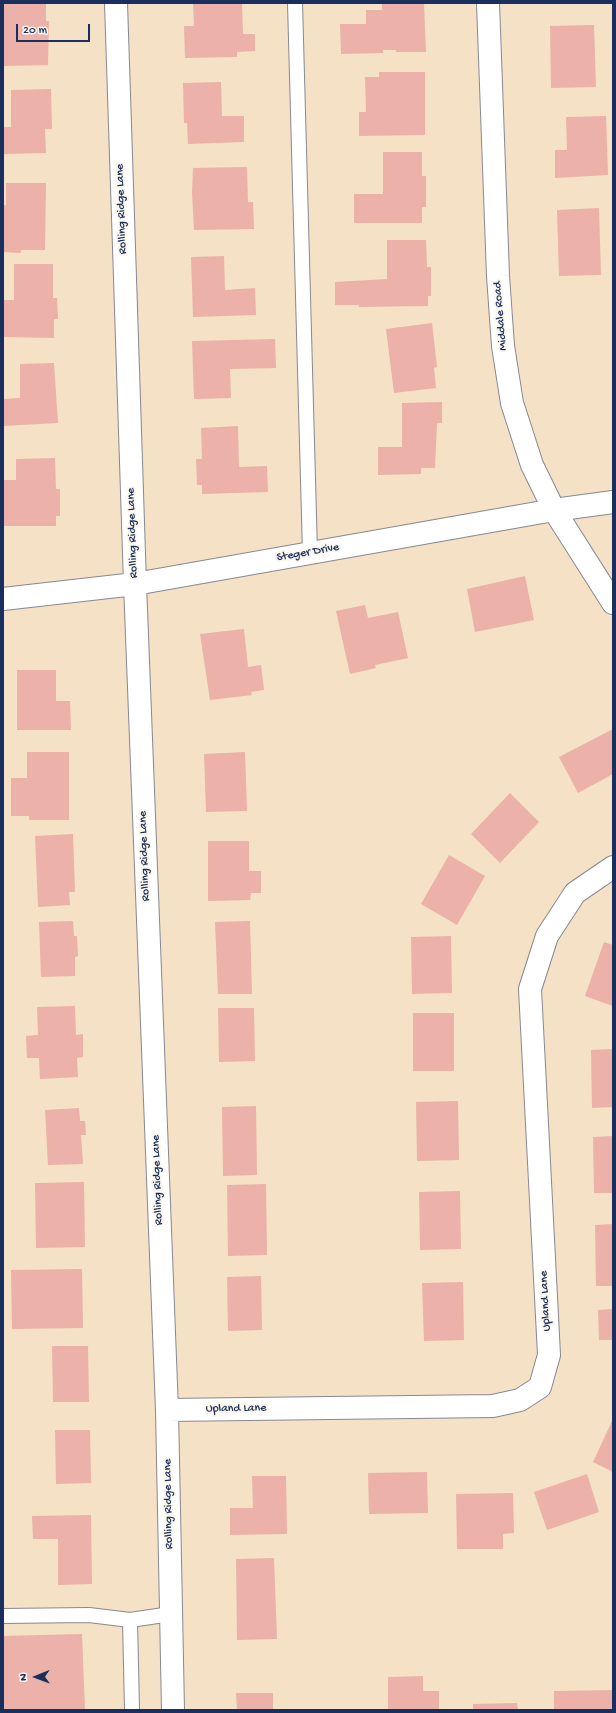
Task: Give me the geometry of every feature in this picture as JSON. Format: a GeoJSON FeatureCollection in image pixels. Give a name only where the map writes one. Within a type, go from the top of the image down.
{"type":"FeatureCollection","features":[{"type":"Feature","properties":{"kind":"street","name":"Rolling Ridge Lane"},"geometry":{"type":"LineString","coordinates":[[116,3],[134,584],[167,1410],[173,1710]]}},
{"type":"Feature","properties":{"kind":"street","name":"Middale Road"},"geometry":{"type":"LineString","coordinates":[[488,3],[498,276],[503,346],[512,403],[532,465],[554,510],[613,603]]}},
{"type":"Feature","properties":{"kind":"street","name":"Steger Drive"},"geometry":{"type":"LineString","coordinates":[[3,599],[134,584],[554,510],[613,502]]}},
{"type":"Feature","properties":{"kind":"street","name":"Upland Lane"},"geometry":{"type":"LineString","coordinates":[[167,1410],[493,1406],[520,1400],[540,1387],[549,1355],[530,989],[546,936],[576,893],[613,867]]}},
{"type":"Feature","properties":{"kind":"lane"},"geometry":{"type":"LineString","coordinates":[[294,3],[310,553]]}},
{"type":"Feature","properties":{"kind":"lane"},"geometry":{"type":"LineString","coordinates":[[3,1616],[90,1615],[130,1620],[171,1614]]}},
{"type":"Feature","properties":{"kind":"lane"},"geometry":{"type":"LineString","coordinates":[[130,1620],[132,1710]]}},
{"type":"Feature","properties":{"kind":"building"},"geometry":{"type":"Polygon","coordinates":[[[3,3],[46,3],[46,21],[49,21],[48,65],[4,66],[3,3]]]}},
{"type":"Feature","properties":{"kind":"building"},"geometry":{"type":"Polygon","coordinates":[[[193,3],[242,4],[243,34],[255,34],[255,51],[237,52],[237,57],[185,58],[184,26],[194,26],[193,3]]]}},
{"type":"Feature","properties":{"kind":"building"},"geometry":{"type":"Polygon","coordinates":[[[382,3],[424,3],[426,52],[396,52],[396,50],[383,50],[383,53],[341,54],[340,24],[366,24],[366,10],[382,10],[382,3]]]}},
{"type":"Feature","properties":{"kind":"building"},"geometry":{"type":"Polygon","coordinates":[[[594,25],[596,87],[551,88],[550,26],[594,25]]]}},
{"type":"Feature","properties":{"kind":"building"},"geometry":{"type":"Polygon","coordinates":[[[379,72],[425,72],[425,135],[359,136],[359,112],[366,112],[365,77],[379,77],[379,72]]]}},
{"type":"Feature","properties":{"kind":"building"},"geometry":{"type":"Polygon","coordinates":[[[221,82],[222,116],[244,116],[244,142],[188,144],[187,123],[184,123],[183,83],[221,82]]]}},
{"type":"Feature","properties":{"kind":"building"},"geometry":{"type":"Polygon","coordinates":[[[51,89],[52,129],[45,129],[46,153],[4,154],[3,127],[11,127],[11,90],[51,89]]]}},
{"type":"Feature","properties":{"kind":"building"},"geometry":{"type":"Polygon","coordinates":[[[606,116],[608,175],[555,178],[555,150],[567,150],[566,117],[606,116]]]}},
{"type":"Feature","properties":{"kind":"building"},"geometry":{"type":"Polygon","coordinates":[[[383,152],[422,152],[422,176],[426,176],[426,207],[422,207],[422,223],[354,223],[354,194],[383,194],[383,152]]]}},
{"type":"Feature","properties":{"kind":"building"},"geometry":{"type":"Polygon","coordinates":[[[247,167],[248,202],[253,202],[254,229],[194,230],[192,193],[193,168],[247,167]]]}},
{"type":"Feature","properties":{"kind":"building"},"geometry":{"type":"Polygon","coordinates":[[[6,183],[46,183],[45,250],[21,250],[21,253],[3,252],[3,205],[6,205],[6,183]]]}},
{"type":"Feature","properties":{"kind":"building"},"geometry":{"type":"Polygon","coordinates":[[[599,208],[601,275],[559,276],[557,210],[599,208]]]}},
{"type":"Feature","properties":{"kind":"building"},"geometry":{"type":"Polygon","coordinates":[[[387,240],[426,240],[427,267],[431,267],[431,296],[428,296],[428,306],[359,307],[359,305],[335,305],[335,282],[387,279],[387,240]]]}},
{"type":"Feature","properties":{"kind":"building"},"geometry":{"type":"Polygon","coordinates":[[[224,256],[225,290],[255,288],[256,315],[193,317],[191,257],[224,256]]]}},
{"type":"Feature","properties":{"kind":"building"},"geometry":{"type":"Polygon","coordinates":[[[14,264],[53,264],[53,298],[57,298],[58,319],[54,319],[54,338],[3,337],[3,300],[14,300],[14,264]]]}},
{"type":"Feature","properties":{"kind":"building"},"geometry":{"type":"Polygon","coordinates":[[[432,323],[437,367],[434,368],[436,388],[394,393],[386,329],[432,323]]]}},
{"type":"Feature","properties":{"kind":"building"},"geometry":{"type":"Polygon","coordinates":[[[275,339],[276,368],[230,369],[231,398],[194,399],[192,341],[275,339]]]}},
{"type":"Feature","properties":{"kind":"building"},"geometry":{"type":"Polygon","coordinates":[[[54,363],[58,423],[3,426],[3,399],[20,398],[20,364],[54,363]]]}},
{"type":"Feature","properties":{"kind":"building"},"geometry":{"type":"Polygon","coordinates":[[[442,402],[442,423],[437,423],[435,468],[421,468],[421,474],[378,475],[378,447],[402,447],[402,403],[442,402]]]}},
{"type":"Feature","properties":{"kind":"building"},"geometry":{"type":"Polygon","coordinates":[[[238,426],[239,467],[267,466],[268,492],[202,494],[202,485],[197,485],[196,459],[202,459],[201,428],[238,426]]]}},
{"type":"Feature","properties":{"kind":"building"},"geometry":{"type":"Polygon","coordinates":[[[55,458],[56,489],[60,489],[60,516],[56,516],[56,526],[3,526],[3,480],[16,480],[16,459],[55,458]]]}},
{"type":"Feature","properties":{"kind":"building"},"geometry":{"type":"Polygon","coordinates":[[[525,576],[534,620],[475,632],[467,589],[525,576]]]}},
{"type":"Feature","properties":{"kind":"building"},"geometry":{"type":"Polygon","coordinates":[[[365,605],[368,618],[398,612],[408,658],[375,665],[376,668],[350,674],[336,611],[365,605]]]}},
{"type":"Feature","properties":{"kind":"building"},"geometry":{"type":"Polygon","coordinates":[[[244,629],[248,667],[261,665],[264,690],[251,692],[252,695],[210,700],[200,634],[244,629]]]}},
{"type":"Feature","properties":{"kind":"building"},"geometry":{"type":"Polygon","coordinates":[[[17,670],[56,670],[56,701],[70,701],[71,730],[17,730],[17,670]]]}},
{"type":"Feature","properties":{"kind":"building"},"geometry":{"type":"Polygon","coordinates":[[[613,729],[613,774],[578,793],[559,757],[613,729]]]}},
{"type":"Feature","properties":{"kind":"building"},"geometry":{"type":"Polygon","coordinates":[[[27,752],[69,752],[69,820],[29,820],[29,816],[11,816],[11,778],[27,778],[27,752]]]}},
{"type":"Feature","properties":{"kind":"building"},"geometry":{"type":"Polygon","coordinates":[[[245,752],[247,811],[206,812],[204,754],[245,752]]]}},
{"type":"Feature","properties":{"kind":"building"},"geometry":{"type":"Polygon","coordinates":[[[510,793],[539,822],[500,863],[471,834],[510,793]]]}},
{"type":"Feature","properties":{"kind":"building"},"geometry":{"type":"Polygon","coordinates":[[[73,834],[75,892],[69,892],[70,905],[38,907],[35,836],[73,834]]]}},
{"type":"Feature","properties":{"kind":"building"},"geometry":{"type":"Polygon","coordinates":[[[208,841],[249,841],[249,871],[261,871],[261,893],[251,893],[250,900],[208,901],[208,841]]]}},
{"type":"Feature","properties":{"kind":"building"},"geometry":{"type":"Polygon","coordinates":[[[449,855],[485,876],[457,925],[421,904],[449,855]]]}},
{"type":"Feature","properties":{"kind":"building"},"geometry":{"type":"Polygon","coordinates":[[[73,921],[74,936],[77,936],[78,956],[75,957],[75,976],[41,977],[39,922],[73,921]]]}},
{"type":"Feature","properties":{"kind":"building"},"geometry":{"type":"Polygon","coordinates":[[[250,921],[252,994],[218,994],[215,922],[250,921]]]}},
{"type":"Feature","properties":{"kind":"building"},"geometry":{"type":"Polygon","coordinates":[[[451,936],[452,993],[412,994],[411,937],[451,936]]]}},
{"type":"Feature","properties":{"kind":"building"},"geometry":{"type":"Polygon","coordinates":[[[604,942],[613,945],[613,1006],[585,996],[604,942]]]}},
{"type":"Feature","properties":{"kind":"building"},"geometry":{"type":"Polygon","coordinates":[[[75,1006],[76,1035],[83,1034],[83,1057],[77,1058],[78,1077],[40,1079],[39,1058],[27,1058],[26,1036],[38,1035],[37,1007],[75,1006]]]}},
{"type":"Feature","properties":{"kind":"building"},"geometry":{"type":"Polygon","coordinates":[[[218,1008],[254,1008],[255,1061],[219,1062],[218,1008]]]}},
{"type":"Feature","properties":{"kind":"building"},"geometry":{"type":"Polygon","coordinates":[[[413,1013],[454,1013],[454,1071],[413,1071],[413,1013]]]}},
{"type":"Feature","properties":{"kind":"building"},"geometry":{"type":"Polygon","coordinates":[[[613,1049],[613,1107],[592,1108],[591,1050],[613,1049]]]}},
{"type":"Feature","properties":{"kind":"building"},"geometry":{"type":"Polygon","coordinates":[[[458,1101],[459,1160],[417,1161],[416,1102],[458,1101]]]}},
{"type":"Feature","properties":{"kind":"building"},"geometry":{"type":"Polygon","coordinates":[[[256,1106],[257,1175],[223,1176],[222,1107],[256,1106]]]}},
{"type":"Feature","properties":{"kind":"building"},"geometry":{"type":"Polygon","coordinates":[[[79,1108],[80,1121],[85,1121],[86,1135],[81,1135],[83,1164],[48,1165],[45,1110],[79,1108]]]}},
{"type":"Feature","properties":{"kind":"building"},"geometry":{"type":"Polygon","coordinates":[[[613,1136],[613,1193],[594,1193],[593,1137],[613,1136]]]}},
{"type":"Feature","properties":{"kind":"building"},"geometry":{"type":"Polygon","coordinates":[[[84,1182],[85,1247],[36,1248],[35,1183],[84,1182]]]}},
{"type":"Feature","properties":{"kind":"building"},"geometry":{"type":"Polygon","coordinates":[[[266,1184],[267,1255],[228,1256],[227,1185],[266,1184]]]}},
{"type":"Feature","properties":{"kind":"building"},"geometry":{"type":"Polygon","coordinates":[[[460,1191],[461,1249],[420,1250],[419,1192],[460,1191]]]}},
{"type":"Feature","properties":{"kind":"building"},"geometry":{"type":"Polygon","coordinates":[[[613,1224],[613,1286],[596,1286],[595,1225],[613,1224]]]}},
{"type":"Feature","properties":{"kind":"building"},"geometry":{"type":"Polygon","coordinates":[[[82,1269],[83,1328],[12,1329],[11,1270],[82,1269]]]}},
{"type":"Feature","properties":{"kind":"building"},"geometry":{"type":"Polygon","coordinates":[[[261,1276],[262,1330],[228,1331],[227,1277],[261,1276]]]}},
{"type":"Feature","properties":{"kind":"building"},"geometry":{"type":"Polygon","coordinates":[[[463,1282],[464,1340],[424,1341],[422,1283],[463,1282]]]}},
{"type":"Feature","properties":{"kind":"building"},"geometry":{"type":"Polygon","coordinates":[[[613,1309],[613,1340],[599,1340],[598,1310],[613,1309]]]}},
{"type":"Feature","properties":{"kind":"building"},"geometry":{"type":"Polygon","coordinates":[[[52,1346],[88,1346],[89,1402],[53,1402],[52,1346]]]}},
{"type":"Feature","properties":{"kind":"building"},"geometry":{"type":"Polygon","coordinates":[[[613,1419],[613,1472],[593,1462],[613,1419]]]}},
{"type":"Feature","properties":{"kind":"building"},"geometry":{"type":"Polygon","coordinates":[[[55,1430],[90,1430],[91,1483],[56,1484],[55,1430]]]}},
{"type":"Feature","properties":{"kind":"building"},"geometry":{"type":"Polygon","coordinates":[[[427,1472],[428,1513],[369,1514],[368,1473],[427,1472]]]}},
{"type":"Feature","properties":{"kind":"building"},"geometry":{"type":"Polygon","coordinates":[[[587,1474],[599,1512],[547,1530],[534,1492],[587,1474]]]}},
{"type":"Feature","properties":{"kind":"building"},"geometry":{"type":"Polygon","coordinates":[[[252,1476],[286,1476],[287,1534],[230,1535],[230,1508],[253,1508],[252,1476]]]}},
{"type":"Feature","properties":{"kind":"building"},"geometry":{"type":"Polygon","coordinates":[[[513,1493],[514,1533],[503,1534],[503,1549],[457,1549],[456,1494],[513,1493]]]}},
{"type":"Feature","properties":{"kind":"building"},"geometry":{"type":"Polygon","coordinates":[[[91,1515],[92,1584],[58,1585],[58,1539],[33,1539],[32,1516],[91,1515]]]}},
{"type":"Feature","properties":{"kind":"building"},"geometry":{"type":"Polygon","coordinates":[[[274,1558],[277,1639],[237,1640],[236,1559],[274,1558]]]}},
{"type":"Feature","properties":{"kind":"building"},"geometry":{"type":"Polygon","coordinates":[[[82,1634],[85,1710],[3,1710],[3,1636],[82,1634]]]}},
{"type":"Feature","properties":{"kind":"building"},"geometry":{"type":"Polygon","coordinates":[[[423,1676],[423,1691],[439,1691],[439,1710],[388,1710],[388,1677],[423,1676]]]}},
{"type":"Feature","properties":{"kind":"building"},"geometry":{"type":"Polygon","coordinates":[[[613,1690],[613,1710],[554,1710],[554,1691],[613,1690]]]}},
{"type":"Feature","properties":{"kind":"building"},"geometry":{"type":"Polygon","coordinates":[[[236,1693],[273,1693],[273,1710],[237,1710],[236,1693]]]}},
{"type":"Feature","properties":{"kind":"building"},"geometry":{"type":"Polygon","coordinates":[[[517,1703],[518,1710],[473,1710],[473,1704],[517,1703]]]}}]}
